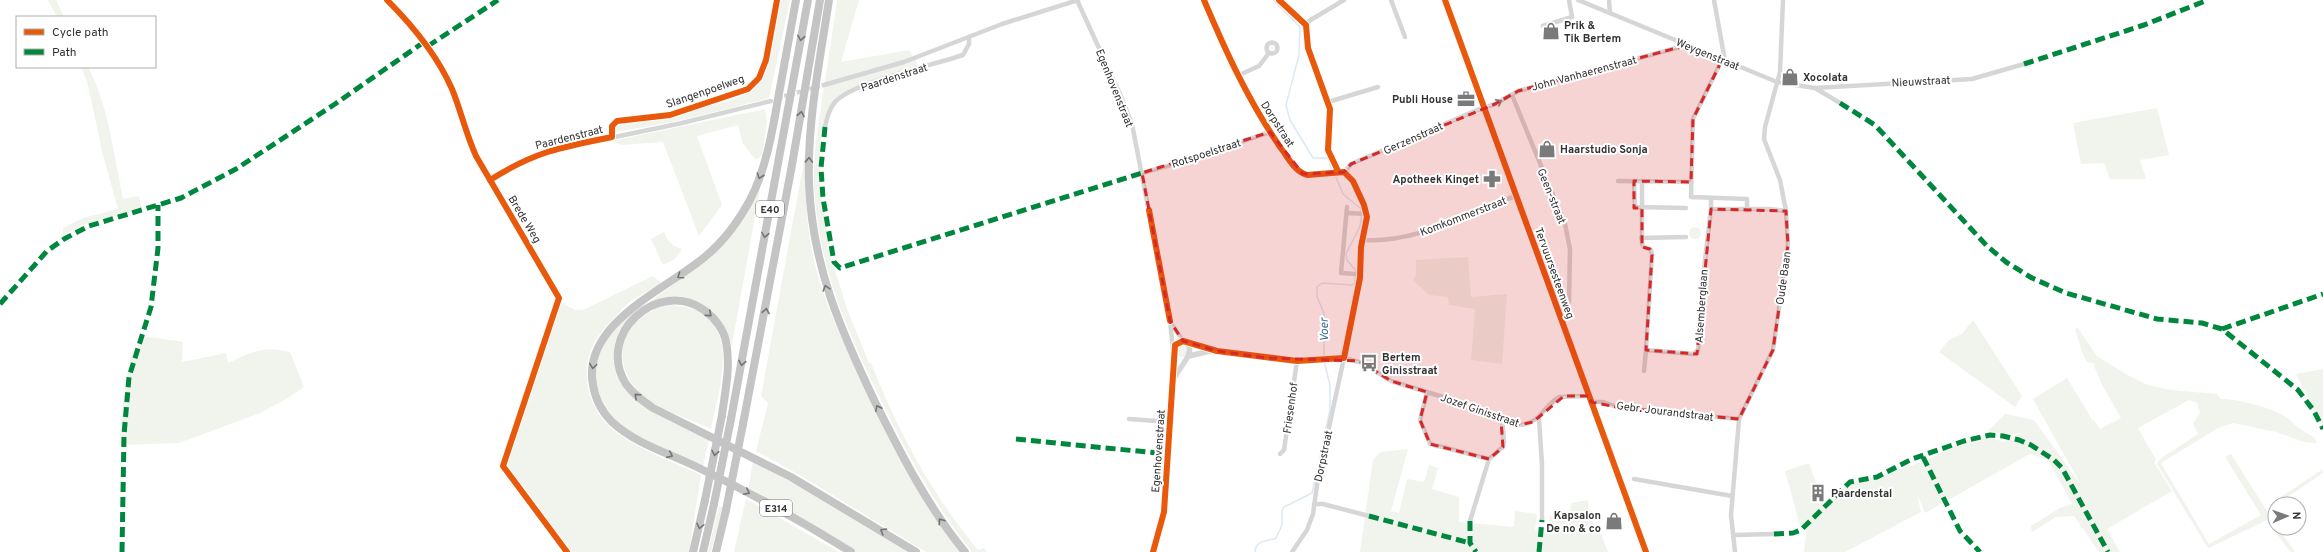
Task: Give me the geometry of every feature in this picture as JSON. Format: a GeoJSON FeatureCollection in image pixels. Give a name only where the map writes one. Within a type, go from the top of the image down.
{"type":"FeatureCollection","features":[{"type":"Feature","properties":{"kind":"highway","name":"E314"},"geometry":{"type":"LineString","coordinates":[[796,0],[770,141],[759,181],[750,200],[729,232],[708,255],[619,319],[603,340],[593,361],[592,381],[594,392],[604,413],[611,421],[640,441],[700,468],[762,500],[851,552]]}},
{"type":"Feature","properties":{"kind":"highway","name":"E40"},"geometry":{"type":"LineString","coordinates":[[703,552],[731,419],[808,0]]}},
{"type":"Feature","properties":{"kind":"highway","name":"E40"},"geometry":{"type":"LineString","coordinates":[[716,552],[726,510],[770,288],[820,0]]}},
{"type":"Feature","properties":{"kind":"highway"},"geometry":{"type":"LineString","coordinates":[[829,0],[817,81],[809,157],[810,209],[818,261],[838,321],[894,441],[926,498],[965,552]]}},
{"type":"Feature","properties":{"kind":"highway"},"geometry":{"type":"LineString","coordinates":[[693,552],[705,500],[722,415],[728,356],[726,341],[715,320],[701,308],[690,303],[677,301],[659,302],[634,316],[621,338],[618,352],[621,373],[633,393],[653,408],[694,427],[797,480],[916,552]]}},
{"type":"Feature","properties":{"kind":"main road","name":"Tervuursesteenweg"},"geometry":{"type":"LineString","coordinates":[[1445,0],[1646,552]]}},
{"type":"Feature","properties":{"kind":"street","name":"Brede Weg"},"geometry":{"type":"LineString","coordinates":[[387,0],[428,46],[440,65],[452,91],[465,132],[490,180],[559,298],[503,466],[567,552]]}},
{"type":"Feature","properties":{"kind":"street","name":"Slangenpoelweg"},"geometry":{"type":"LineString","coordinates":[[612,137],[612,126],[617,121],[670,115],[740,92],[752,86],[759,78],[766,60],[777,0]]}},
{"type":"Feature","properties":{"kind":"street","name":"Paardenstraat"},"geometry":{"type":"LineString","coordinates":[[824,85],[904,62],[1014,20],[1077,0]]}},
{"type":"Feature","properties":{"kind":"street","name":"Egenhovenstraat"},"geometry":{"type":"LineString","coordinates":[[1077,0],[1129,118],[1142,173],[1170,321],[1173,351],[1164,512],[1153,552]]}},
{"type":"Feature","properties":{"kind":"street","name":"Dorpstraat"},"geometry":{"type":"LineString","coordinates":[[1204,0],[1237,76],[1270,132],[1294,166],[1302,174],[1310,175],[1341,171]]}},
{"type":"Feature","properties":{"kind":"street"},"geometry":{"type":"LineString","coordinates":[[1344,0],[1309,21],[1305,30],[1308,48],[1328,102],[1331,119],[1328,150],[1341,171],[1352,179],[1366,214],[1347,213]]}},
{"type":"Feature","properties":{"kind":"street"},"geometry":{"type":"LineString","coordinates":[[1391,0],[1405,38]]}},
{"type":"Feature","properties":{"kind":"street"},"geometry":{"type":"LineString","coordinates":[[1543,26],[1572,17],[1569,0]]}},
{"type":"Feature","properties":{"kind":"street","name":"Weygenstraat"},"geometry":{"type":"LineString","coordinates":[[1578,0],[1777,82],[1816,88],[1840,102]]}},
{"type":"Feature","properties":{"kind":"street"},"geometry":{"type":"LineString","coordinates":[[1609,0],[1610,13]]}},
{"type":"Feature","properties":{"kind":"street"},"geometry":{"type":"LineString","coordinates":[[1714,0],[1724,60],[1692,119],[1691,197],[1747,199],[1747,210]]}},
{"type":"Feature","properties":{"kind":"street","name":"Oude Baan"},"geometry":{"type":"LineString","coordinates":[[1735,552],[1735,535],[1731,515],[1739,419],[1773,350],[1788,245],[1786,211],[1780,180],[1764,139],[1765,127],[1777,82],[1783,0]]}},
{"type":"Feature","properties":{"kind":"street","name":"Paardenstraat"},"geometry":{"type":"LineString","coordinates":[[825,128],[829,110],[835,101],[845,94],[880,80],[963,55],[969,44],[969,37]]}},
{"type":"Feature","properties":{"kind":"street","name":"John Vanhaerenstraat"},"geometry":{"type":"LineString","coordinates":[[1484,108],[1496,104],[1512,94],[1687,45]]}},
{"type":"Feature","properties":{"kind":"street"},"geometry":{"type":"LineString","coordinates":[[1237,76],[1259,66],[1269,53]]}},
{"type":"Feature","properties":{"kind":"street","name":"Nieuwstraat"},"geometry":{"type":"LineString","coordinates":[[1816,88],[1972,78],[2024,64]]}},
{"type":"Feature","properties":{"kind":"street"},"geometry":{"type":"LineString","coordinates":[[1328,102],[1378,87]]}},
{"type":"Feature","properties":{"kind":"street","name":"Geen-straat"},"geometry":{"type":"LineString","coordinates":[[1512,94],[1565,224],[1570,249],[1569,302]]}},
{"type":"Feature","properties":{"kind":"street","name":"Paardenstraat"},"geometry":{"type":"LineString","coordinates":[[490,180],[517,163],[543,152],[682,123],[771,101]]}},
{"type":"Feature","properties":{"kind":"street","name":"Gerzenstraat"},"geometry":{"type":"LineString","coordinates":[[1341,171],[1351,164],[1484,108]]}},
{"type":"Feature","properties":{"kind":"street","name":"Rotspoelstraat"},"geometry":{"type":"LineString","coordinates":[[1142,173],[1182,162],[1270,132]]}},
{"type":"Feature","properties":{"kind":"street"},"geometry":{"type":"LineString","coordinates":[[1618,181],[1691,182]]}},
{"type":"Feature","properties":{"kind":"street"},"geometry":{"type":"LineString","coordinates":[[1634,181],[1634,205],[1637,208],[1686,208]]}},
{"type":"Feature","properties":{"kind":"street"},"geometry":{"type":"LineString","coordinates":[[1642,181],[1641,238],[1642,245],[1651,250],[1652,255],[1644,370]]}},
{"type":"Feature","properties":{"kind":"street","name":"Komkommerstraat"},"geometry":{"type":"LineString","coordinates":[[1362,240],[1416,235],[1516,196]]}},
{"type":"Feature","properties":{"kind":"street","name":"Alsemberglaan"},"geometry":{"type":"LineString","coordinates":[[1646,350],[1694,354],[1698,350],[1711,209],[1710,198]]}},
{"type":"Feature","properties":{"kind":"street"},"geometry":{"type":"LineString","coordinates":[[1347,207],[1341,273],[1355,274]]}},
{"type":"Feature","properties":{"kind":"street"},"geometry":{"type":"LineString","coordinates":[[1711,209],[1786,211]]}},
{"type":"Feature","properties":{"kind":"street","name":"Dorpstraat"},"geometry":{"type":"LineString","coordinates":[[1292,552],[1307,530],[1313,514],[1318,478],[1360,278],[1362,240],[1366,214]]}},
{"type":"Feature","properties":{"kind":"street"},"geometry":{"type":"LineString","coordinates":[[1641,238],[1686,237]]}},
{"type":"Feature","properties":{"kind":"street","name":"Egenhovenstraat"},"geometry":{"type":"LineString","coordinates":[[1170,321],[1191,351],[1172,382]]}},
{"type":"Feature","properties":{"kind":"street"},"geometry":{"type":"LineString","coordinates":[[1217,351],[1178,358],[1173,351],[1176,343],[1186,343],[1217,351],[1297,361],[1344,358]]}},
{"type":"Feature","properties":{"kind":"street","name":"Jozef Ginisstraat"},"geometry":{"type":"LineString","coordinates":[[1344,358],[1359,361],[1391,381],[1469,404],[1519,425],[1528,424],[1538,419]]}},
{"type":"Feature","properties":{"kind":"street","name":"Friesenhof"},"geometry":{"type":"LineString","coordinates":[[1280,454],[1284,450],[1297,361]]}},
{"type":"Feature","properties":{"kind":"street"},"geometry":{"type":"LineString","coordinates":[[1427,392],[1420,420],[1430,444],[1489,459]]}},
{"type":"Feature","properties":{"kind":"street"},"geometry":{"type":"LineString","coordinates":[[1542,520],[1542,464],[1538,419],[1552,403],[1559,398],[1590,399]]}},
{"type":"Feature","properties":{"kind":"street","name":"Gebr. Jourandstraat"},"geometry":{"type":"LineString","coordinates":[[1590,399],[1621,408],[1739,419]]}},
{"type":"Feature","properties":{"kind":"street"},"geometry":{"type":"LineString","coordinates":[[1470,521],[1489,459],[1503,447],[1504,441],[1502,418]]}},
{"type":"Feature","properties":{"kind":"street"},"geometry":{"type":"LineString","coordinates":[[1129,419],[1170,422]]}},
{"type":"Feature","properties":{"kind":"street"},"geometry":{"type":"LineString","coordinates":[[1634,478],[1732,496]]}},
{"type":"Feature","properties":{"kind":"street"},"geometry":{"type":"LineString","coordinates":[[1314,504],[1323,504],[1369,516]]}},
{"type":"Feature","properties":{"kind":"street"},"geometry":{"type":"LineString","coordinates":[[1735,535],[1774,534]]}},
{"type":"Feature","properties":{"kind":"highlighted area"},"geometry":{"type":"Polygon","coordinates":[[[1687,45],[1722,60],[1693,119],[1691,182],[1634,181],[1634,208],[1642,208],[1642,247],[1650,249],[1652,255],[1646,350],[1697,354],[1711,209],[1786,211],[1788,245],[1773,350],[1739,419],[1621,408],[1591,402],[1589,396],[1564,396],[1533,422],[1519,425],[1501,420],[1503,447],[1489,459],[1430,444],[1420,420],[1427,392],[1391,381],[1359,361],[1266,358],[1217,351],[1183,341],[1170,321],[1142,173],[1270,132],[1303,174],[1344,172],[1351,164],[1495,104],[1518,91],[1687,45]]]}},
{"type":"Feature","properties":{"kind":"shaded area"},"geometry":{"type":"Polygon","coordinates":[[[48,0],[56,0],[64,16],[56,16],[48,0]]]}},
{"type":"Feature","properties":{"kind":"shaded area"},"geometry":{"type":"Polygon","coordinates":[[[779,0],[790,0],[769,98],[712,113],[635,129],[615,132],[613,130],[617,124],[693,111],[716,105],[751,91],[760,83],[765,74],[773,43],[779,0]]]}},
{"type":"Feature","properties":{"kind":"shaded area"},"geometry":{"type":"Polygon","coordinates":[[[837,0],[859,0],[841,62],[909,50],[921,70],[853,88],[845,92],[833,102],[825,119],[821,139],[820,162],[823,208],[830,244],[827,245],[847,309],[869,363],[871,363],[905,438],[930,484],[945,506],[978,550],[984,548],[987,552],[972,552],[945,515],[920,476],[888,415],[854,343],[834,292],[820,239],[816,211],[814,160],[837,0]]]}},
{"type":"Feature","properties":{"kind":"shaded area"},"geometry":{"type":"Polygon","coordinates":[[[81,68],[88,68],[101,98],[110,132],[123,199],[139,196],[142,210],[85,224],[63,235],[63,228],[83,218],[118,209],[103,155],[87,81],[81,68]]]}},
{"type":"Feature","properties":{"kind":"shaded area"},"geometry":{"type":"Polygon","coordinates":[[[2157,108],[2169,155],[2140,160],[2146,179],[2110,179],[2104,163],[2081,164],[2073,123],[2157,108]]]}},
{"type":"Feature","properties":{"kind":"shaded area"},"geometry":{"type":"Polygon","coordinates":[[[765,109],[767,122],[762,155],[756,160],[743,144],[738,125],[697,136],[722,205],[699,236],[663,142],[622,145],[612,141],[765,109]]]}},
{"type":"Feature","properties":{"kind":"shaded area"},"geometry":{"type":"Polygon","coordinates":[[[806,150],[806,202],[809,234],[814,261],[831,313],[867,390],[961,552],[926,552],[803,477],[756,451],[768,403],[761,396],[806,150]]]}},
{"type":"Feature","properties":{"kind":"shaded area"},"geometry":{"type":"Polygon","coordinates":[[[760,189],[731,350],[725,331],[717,318],[699,304],[689,300],[667,299],[656,301],[644,306],[704,262],[747,212],[760,189]]]}},
{"type":"Feature","properties":{"kind":"shaded area"},"geometry":{"type":"Polygon","coordinates":[[[1695,227],[1699,229],[1701,233],[1699,237],[1695,239],[1691,237],[1689,233],[1691,229],[1695,227]]]}},
{"type":"Feature","properties":{"kind":"shaded area"},"geometry":{"type":"Polygon","coordinates":[[[664,232],[671,243],[682,249],[675,259],[663,265],[651,239],[664,232]]]}},
{"type":"Feature","properties":{"kind":"shaded area"},"geometry":{"type":"Polygon","coordinates":[[[1468,257],[1471,297],[1507,294],[1502,364],[1471,360],[1475,309],[1449,305],[1448,297],[1429,295],[1413,280],[1416,275],[1416,260],[1468,257]]]}},
{"type":"Feature","properties":{"kind":"shaded area"},"geometry":{"type":"Polygon","coordinates":[[[653,276],[661,283],[625,306],[597,338],[587,363],[588,389],[598,413],[617,433],[647,451],[701,475],[689,552],[570,552],[505,464],[559,305],[562,303],[575,310],[583,310],[653,276]]]}},
{"type":"Feature","properties":{"kind":"shaded area"},"geometry":{"type":"Polygon","coordinates":[[[668,305],[692,309],[709,319],[718,332],[722,349],[723,369],[711,429],[667,410],[644,397],[632,384],[625,370],[623,356],[624,343],[630,330],[639,319],[652,311],[668,305]]]}},
{"type":"Feature","properties":{"kind":"shaded area"},"geometry":{"type":"Polygon","coordinates":[[[630,313],[634,314],[627,322],[618,373],[647,407],[666,419],[709,439],[703,467],[652,444],[626,429],[611,415],[601,401],[596,386],[595,371],[599,356],[606,341],[630,313]]]}},
{"type":"Feature","properties":{"kind":"shaded area"},"geometry":{"type":"Polygon","coordinates":[[[1973,320],[2022,396],[2015,407],[1939,352],[1949,340],[1962,334],[1973,320]]]}},
{"type":"Feature","properties":{"kind":"shaded area"},"geometry":{"type":"Polygon","coordinates":[[[2078,328],[2097,356],[2126,374],[2148,385],[2171,390],[2217,394],[2221,399],[2229,399],[2256,405],[2282,415],[2314,438],[2317,443],[2304,442],[2276,432],[2233,423],[2218,428],[2161,463],[2209,544],[2261,515],[2225,457],[2231,454],[2267,511],[2267,520],[2209,548],[2206,545],[2157,464],[2160,459],[2198,434],[2193,424],[2200,413],[2197,403],[2189,400],[2138,428],[2156,460],[2154,462],[2172,491],[2107,529],[2120,552],[2099,552],[2074,516],[2056,517],[2032,532],[2031,526],[2060,508],[2072,504],[2048,460],[2030,454],[1925,513],[1917,494],[1921,512],[1845,552],[1804,552],[1807,524],[1811,520],[1801,529],[1785,471],[1809,463],[1824,506],[1850,482],[1877,477],[1930,459],[1958,443],[1982,436],[2005,442],[2020,433],[2010,435],[1988,431],[2005,414],[2034,420],[2081,485],[2033,399],[2067,378],[2093,421],[2094,420],[2100,429],[2121,418],[2102,385],[2093,363],[2087,362],[2082,352],[2075,329],[2078,328]]]}},
{"type":"Feature","properties":{"kind":"shaded area"},"geometry":{"type":"Polygon","coordinates":[[[143,336],[183,342],[182,362],[226,353],[228,363],[258,351],[272,349],[290,352],[304,387],[288,398],[260,413],[179,443],[119,445],[124,394],[130,358],[143,336]]]}},
{"type":"Feature","properties":{"kind":"shaded area"},"geometry":{"type":"Polygon","coordinates":[[[1182,345],[1186,347],[1188,351],[1186,355],[1182,357],[1178,355],[1176,351],[1178,347],[1182,345]]]}},
{"type":"Feature","properties":{"kind":"shaded area"},"geometry":{"type":"Polygon","coordinates":[[[2323,369],[2323,427],[2296,374],[2323,369]]]}},
{"type":"Feature","properties":{"kind":"shaded area"},"geometry":{"type":"Polygon","coordinates":[[[1408,449],[1391,511],[1399,513],[1407,479],[1424,482],[1429,465],[1438,468],[1432,489],[1459,497],[1459,522],[1514,527],[1515,511],[1537,514],[1535,530],[1547,533],[1550,516],[1569,520],[1571,503],[1588,500],[1590,519],[1600,531],[1608,552],[1360,552],[1373,460],[1381,452],[1408,449]]]}},
{"type":"Feature","properties":{"kind":"shaded area"},"geometry":{"type":"Polygon","coordinates":[[[753,461],[814,495],[909,552],[857,552],[748,490],[753,461]]]}},
{"type":"Feature","properties":{"kind":"shaded area"},"geometry":{"type":"Polygon","coordinates":[[[2323,469],[2323,473],[2289,496],[2282,496],[2323,469]]]}},
{"type":"Feature","properties":{"kind":"shaded area"},"geometry":{"type":"Polygon","coordinates":[[[746,499],[839,552],[734,552],[746,499]]]}},
{"type":"Feature","properties":{"kind":"shaded area"},"geometry":{"type":"Polygon","coordinates":[[[719,506],[722,508],[711,552],[708,552],[719,506]]]}},
{"type":"Feature","properties":{"kind":"shaded area"},"geometry":{"type":"Polygon","coordinates":[[[2278,536],[2284,536],[2295,552],[2290,552],[2278,536]]]}},
{"type":"Feature","properties":{"kind":"waterway","name":"Voer"},"geometry":{"type":"LineString","coordinates":[[1273,0],[1300,27],[1299,55],[1286,105],[1290,120],[1313,158],[1328,158],[1331,168]]}},
{"type":"Feature","properties":{"kind":"waterway","name":"Voer"},"geometry":{"type":"LineString","coordinates":[[1324,357],[1324,313],[1317,297],[1317,287],[1322,283],[1352,285],[1355,283],[1356,271],[1347,260],[1346,254],[1357,232],[1362,216],[1361,209],[1343,194],[1335,175]]}},
{"type":"Feature","properties":{"kind":"waterway","name":"Voer"},"geometry":{"type":"LineString","coordinates":[[1255,552],[1257,545],[1276,538],[1282,525],[1282,511],[1284,507],[1312,493],[1330,410],[1330,385],[1324,361]]}},
{"type":"Feature","properties":{"kind":"tunnel"},"geometry":{"type":"LineString","coordinates":[[778,98],[824,85]]}},
{"type":"Feature","properties":{"kind":"marked path"},"geometry":{"type":"LineString","coordinates":[[428,46],[498,0]]}},
{"type":"Feature","properties":{"kind":"marked path"},"geometry":{"type":"LineString","coordinates":[[2024,64],[2144,25],[2208,0]]}},
{"type":"Feature","properties":{"kind":"marked path"},"geometry":{"type":"LineString","coordinates":[[0,304],[47,251],[64,239],[89,226],[181,198],[236,169],[335,104],[424,42]]}},
{"type":"Feature","properties":{"kind":"marked path"},"geometry":{"type":"LineString","coordinates":[[1840,103],[1875,125],[1987,246],[2006,262],[2032,278],[2066,293],[2157,319],[2202,323],[2222,329],[2298,390],[2314,411],[2323,429]]}},
{"type":"Feature","properties":{"kind":"marked path"},"geometry":{"type":"LineString","coordinates":[[825,127],[821,168],[823,198],[834,262],[840,268],[1142,173]]}},
{"type":"Feature","properties":{"kind":"marked path"},"geometry":{"type":"LineString","coordinates":[[122,552],[124,435],[129,377],[151,307],[158,248],[158,205]]}},
{"type":"Feature","properties":{"kind":"marked path"},"geometry":{"type":"LineString","coordinates":[[2222,329],[2323,294]]}},
{"type":"Feature","properties":{"kind":"marked path"},"geometry":{"type":"LineString","coordinates":[[1774,534],[1793,533],[1801,530],[1850,482],[1877,477],[1912,459],[1964,441],[1990,435],[2003,436],[2019,440],[2031,445],[2054,460],[2062,468],[2108,552]]}},
{"type":"Feature","properties":{"kind":"marked path"},"geometry":{"type":"LineString","coordinates":[[1016,439],[1167,454]]}},
{"type":"Feature","properties":{"kind":"marked path"},"geometry":{"type":"LineString","coordinates":[[1923,457],[1960,531],[1980,552]]}},
{"type":"Feature","properties":{"kind":"marked path"},"geometry":{"type":"LineString","coordinates":[[1369,516],[1470,543]]}},
{"type":"Feature","properties":{"kind":"marked path"},"geometry":{"type":"LineString","coordinates":[[1539,552],[1542,520]]}},
{"type":"Feature","properties":{"kind":"marked path"},"geometry":{"type":"LineString","coordinates":[[1470,521],[1470,543],[1476,552]]}},
{"type":"Feature","properties":{"kind":"cycle path"},"geometry":{"type":"LineString","coordinates":[[387,0],[424,42],[446,76],[476,156],[559,298],[503,466],[567,552]]}},
{"type":"Feature","properties":{"kind":"cycle path"},"geometry":{"type":"LineString","coordinates":[[490,180],[520,163],[548,152],[612,137],[612,126],[617,121],[670,115],[748,89],[759,78],[766,60],[777,0]]}},
{"type":"Feature","properties":{"kind":"cycle path"},"geometry":{"type":"LineString","coordinates":[[1153,552],[1164,512],[1175,345],[1183,341],[1217,351],[1297,361],[1344,358],[1360,278],[1361,247],[1367,217],[1364,205],[1353,181],[1344,172],[1307,175],[1298,170],[1292,163],[1268,129],[1248,94],[1229,57],[1204,0]]}},
{"type":"Feature","properties":{"kind":"cycle path"},"geometry":{"type":"LineString","coordinates":[[1279,0],[1306,25],[1308,48],[1330,109],[1328,150],[1338,171]]}},
{"type":"Feature","properties":{"kind":"cycle path"},"geometry":{"type":"LineString","coordinates":[[1445,0],[1646,552]]}},
{"type":"Feature","properties":{"kind":"cycle path"},"geometry":{"type":"LineString","coordinates":[[1149,210],[1170,321]]}},
{"type":"Feature","properties":{"kind":"place","name":"Prik & Tik Bertem"},"geometry":{"type":"Point","coordinates":[1551,31]}},
{"type":"Feature","properties":{"kind":"place","name":"Xocolata"},"geometry":{"type":"Point","coordinates":[1790,77]}},
{"type":"Feature","properties":{"kind":"place","name":"Publi House"},"geometry":{"type":"Point","coordinates":[1466,99]}},
{"type":"Feature","properties":{"kind":"place","name":"Haarstudio Sonja"},"geometry":{"type":"Point","coordinates":[1547,149]}},
{"type":"Feature","properties":{"kind":"place","name":"Apotheek Kinget"},"geometry":{"type":"Point","coordinates":[1492,179]}},
{"type":"Feature","properties":{"kind":"place","name":"Bertem Ginisstraat"},"geometry":{"type":"Point","coordinates":[1369,363]}},
{"type":"Feature","properties":{"kind":"place","name":"Paardenstal"},"geometry":{"type":"Point","coordinates":[1818,493]}},
{"type":"Feature","properties":{"kind":"place","name":"Kapsalon De no & co"},"geometry":{"type":"Point","coordinates":[1614,521]}}]}
